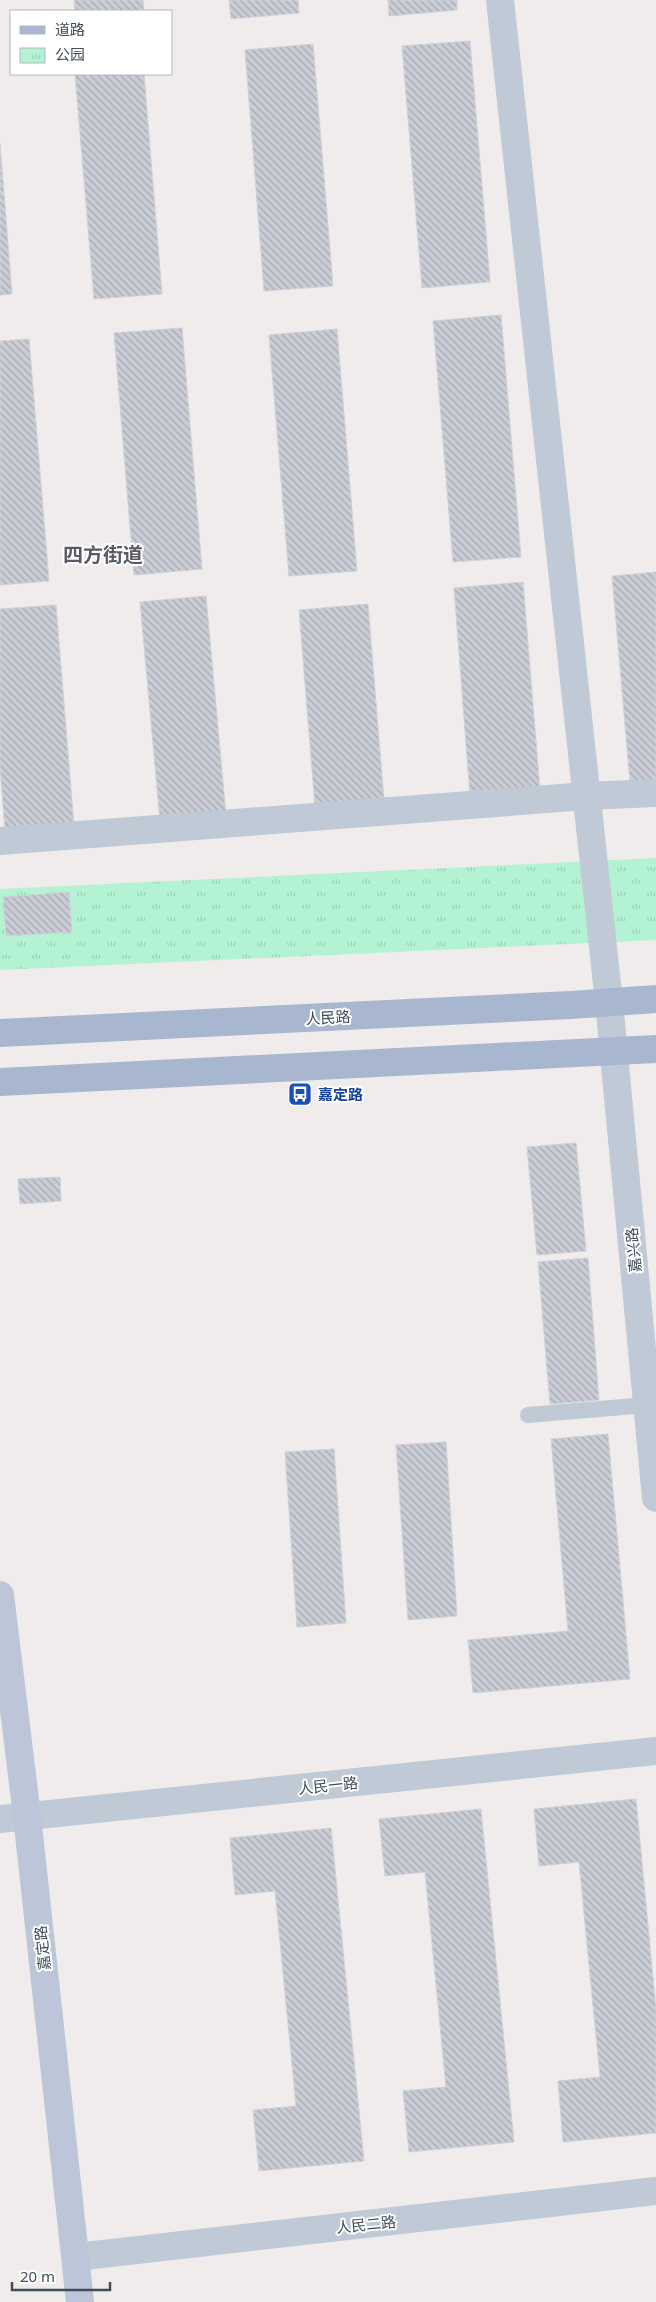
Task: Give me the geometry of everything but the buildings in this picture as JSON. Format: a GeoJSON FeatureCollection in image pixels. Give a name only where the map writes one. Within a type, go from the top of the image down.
{"type":"FeatureCollection","features":[{"type":"Feature","properties":{"kind":"main road","name":"人民路"},"geometry":{"type":"LineString","coordinates":[[0,1033],[656,999]]}},
{"type":"Feature","properties":{"kind":"main road"},"geometry":{"type":"LineString","coordinates":[[0,1082],[656,1049]]}},
{"type":"Feature","properties":{"kind":"main road","name":"嘉定路"},"geometry":{"type":"LineString","coordinates":[[0,1594],[27,1816],[80,2302]]}},
{"type":"Feature","properties":{"kind":"street","name":"嘉兴路"},"geometry":{"type":"LineString","coordinates":[[500,0],[609,1002],[656,1498]]}},
{"type":"Feature","properties":{"kind":"street"},"geometry":{"type":"LineString","coordinates":[[0,841],[586,796],[656,793]]}},
{"type":"Feature","properties":{"kind":"street","name":"人民一路"},"geometry":{"type":"LineString","coordinates":[[0,1818],[656,1751]]}},
{"type":"Feature","properties":{"kind":"street","name":"人民二路"},"geometry":{"type":"LineString","coordinates":[[76,2257],[656,2191]]}},
{"type":"Feature","properties":{"kind":"lane"},"geometry":{"type":"LineString","coordinates":[[528,1415],[647,1405]]}},
{"type":"Feature","properties":{"kind":"green space"},"geometry":{"type":"Polygon","coordinates":[[[656,858],[656,940],[0,970],[0,889],[656,858]]]}},
{"type":"Feature","properties":{"kind":"place","name":"嘉定路"},"geometry":{"type":"Point","coordinates":[300,1094]}},
{"type":"Feature","properties":{"kind":"district","name":"四方街道"},"geometry":{"type":"Point","coordinates":[103,554]}}]}
